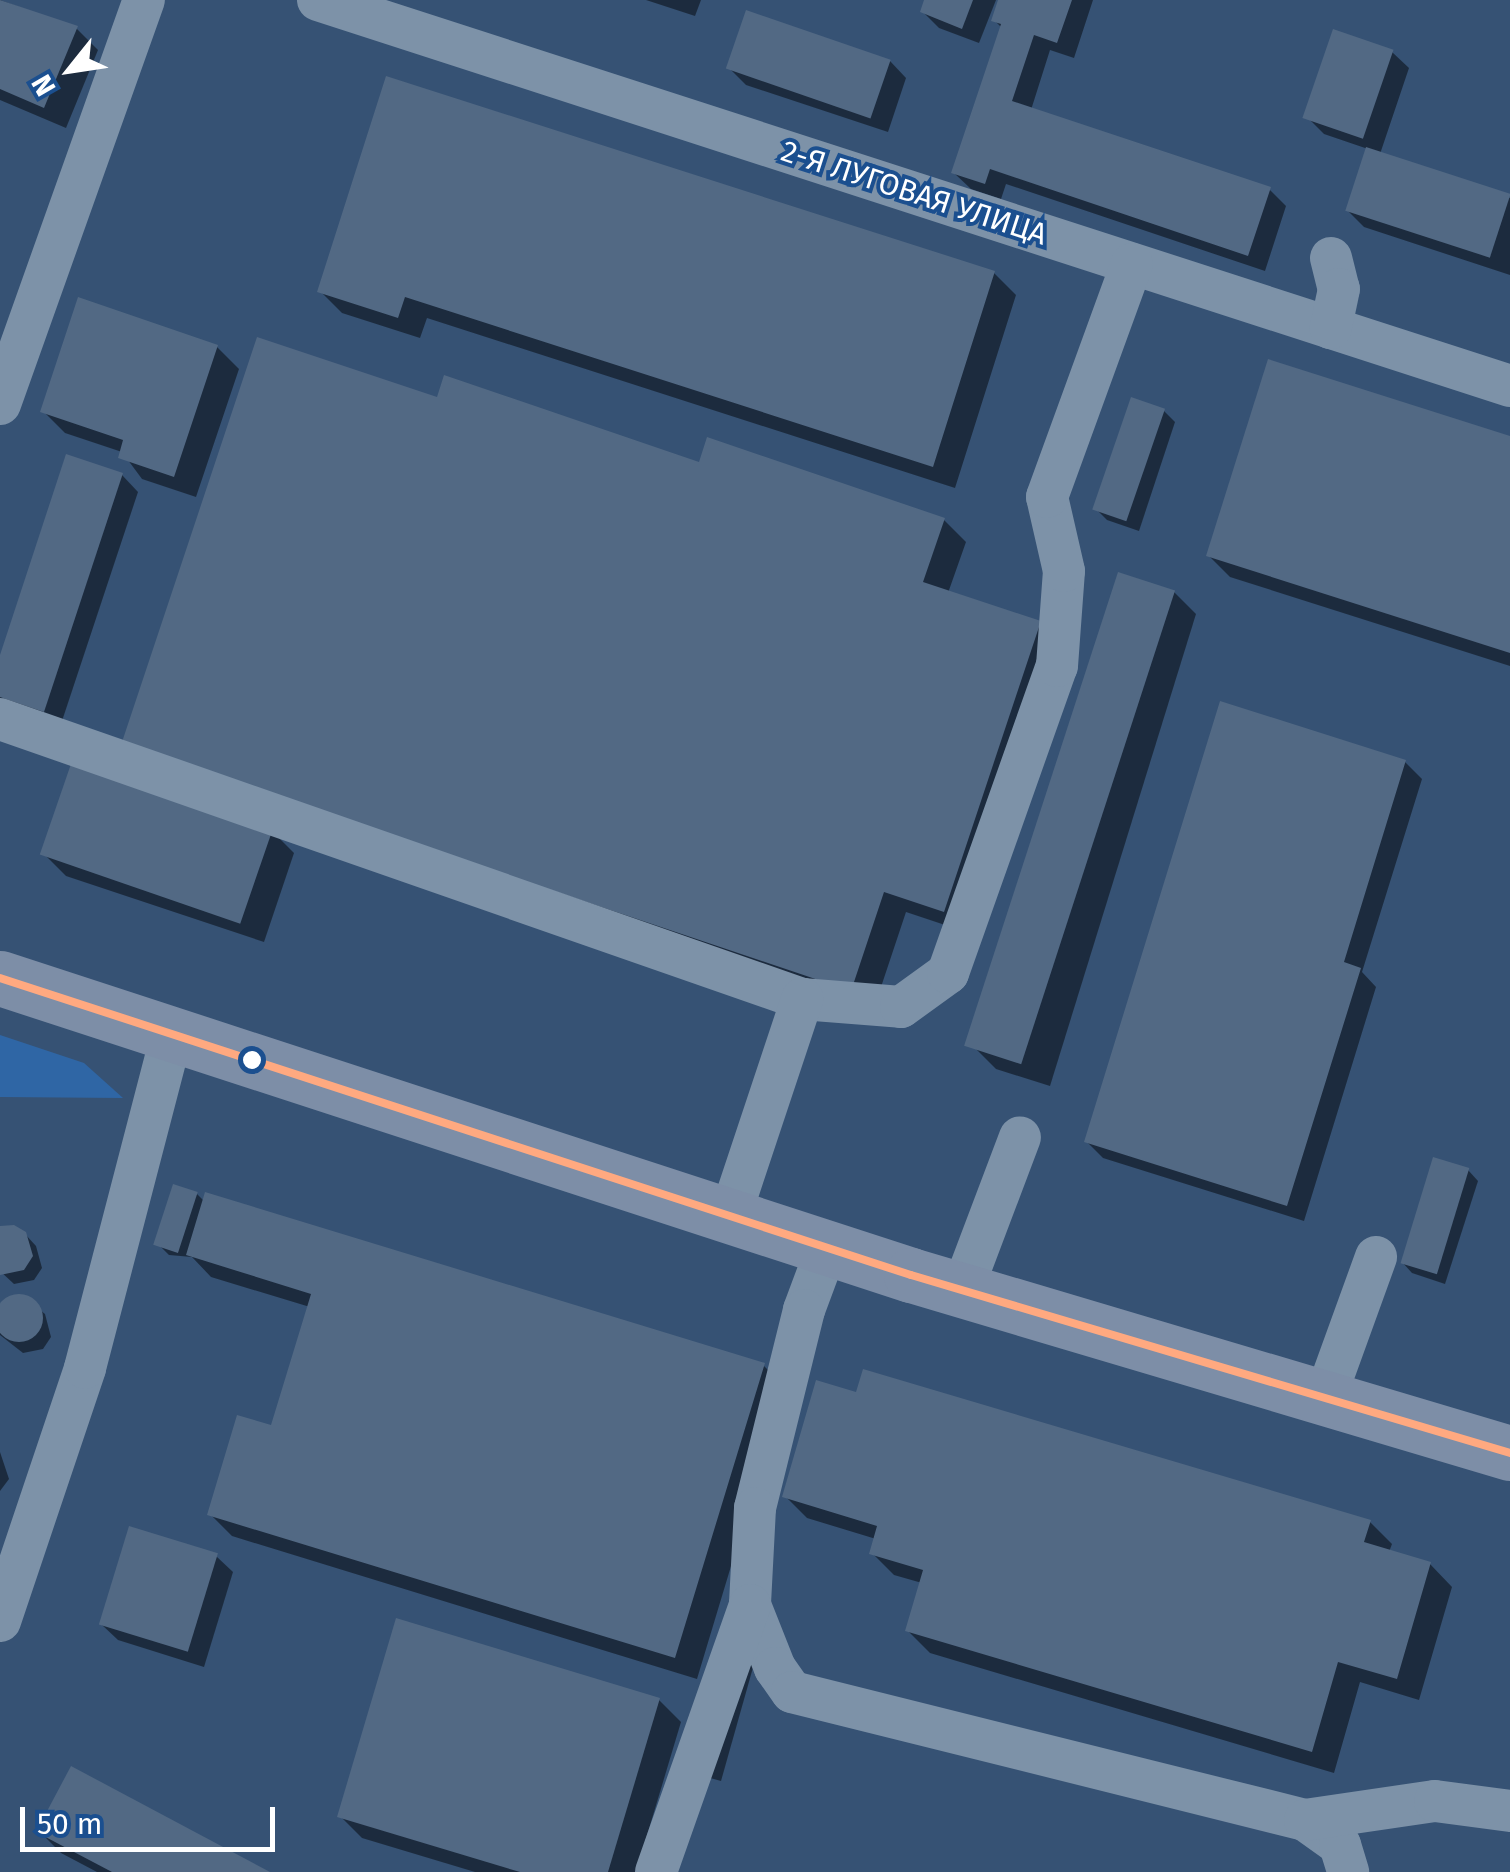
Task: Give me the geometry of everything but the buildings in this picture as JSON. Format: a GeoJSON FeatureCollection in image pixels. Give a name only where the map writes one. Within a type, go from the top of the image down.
{"type":"FeatureCollection","features":[{"type":"Feature","properties":{"kind":"main road"},"geometry":{"type":"LineString","coordinates":[[0,978],[827,1248],[1510,1452]]}},
{"type":"Feature","properties":{"kind":"street"},"geometry":{"type":"LineString","coordinates":[[0,404],[144,0]]}},
{"type":"Feature","properties":{"kind":"street","name":"2-Я ЛУГОВАЯ УЛИЦА"},"geometry":{"type":"LineString","coordinates":[[318,0],[1510,386]]}},
{"type":"Feature","properties":{"kind":"street"},"geometry":{"type":"LineString","coordinates":[[1331,258],[1339,289],[1332,328]]}},
{"type":"Feature","properties":{"kind":"street"},"geometry":{"type":"LineString","coordinates":[[0,718],[802,999],[901,1007],[948,973],[1057,666],[1064,571],[1047,497],[1132,264]]}},
{"type":"Feature","properties":{"kind":"street"},"geometry":{"type":"LineString","coordinates":[[730,1216],[802,999]]}},
{"type":"Feature","properties":{"kind":"street"},"geometry":{"type":"LineString","coordinates":[[0,1621],[85,1368],[172,1034]]}},
{"type":"Feature","properties":{"kind":"street"},"geometry":{"type":"LineString","coordinates":[[963,1288],[1020,1137]]}},
{"type":"Feature","properties":{"kind":"street"},"geometry":{"type":"LineString","coordinates":[[656,1872],[750,1605],[755,1508],[804,1310],[827,1248]]}},
{"type":"Feature","properties":{"kind":"street"},"geometry":{"type":"LineString","coordinates":[[1325,1398],[1376,1257]]}},
{"type":"Feature","properties":{"kind":"street"},"geometry":{"type":"LineString","coordinates":[[750,1605],[792,1692],[1305,1820],[1340,1845],[1348,1872]]}},
{"type":"Feature","properties":{"kind":"street"},"geometry":{"type":"LineString","coordinates":[[1305,1820],[1435,1801],[1510,1810]]}},
{"type":"Feature","properties":{"kind":"shaded area"},"geometry":{"type":"Polygon","coordinates":[[[0,1035],[84,1063],[123,1098],[0,1097],[0,1035]]]}},
{"type":"Feature","properties":{"kind":"transit line"},"geometry":{"type":"LineString","coordinates":[[0,978],[911,1275],[1510,1453]]}}]}
